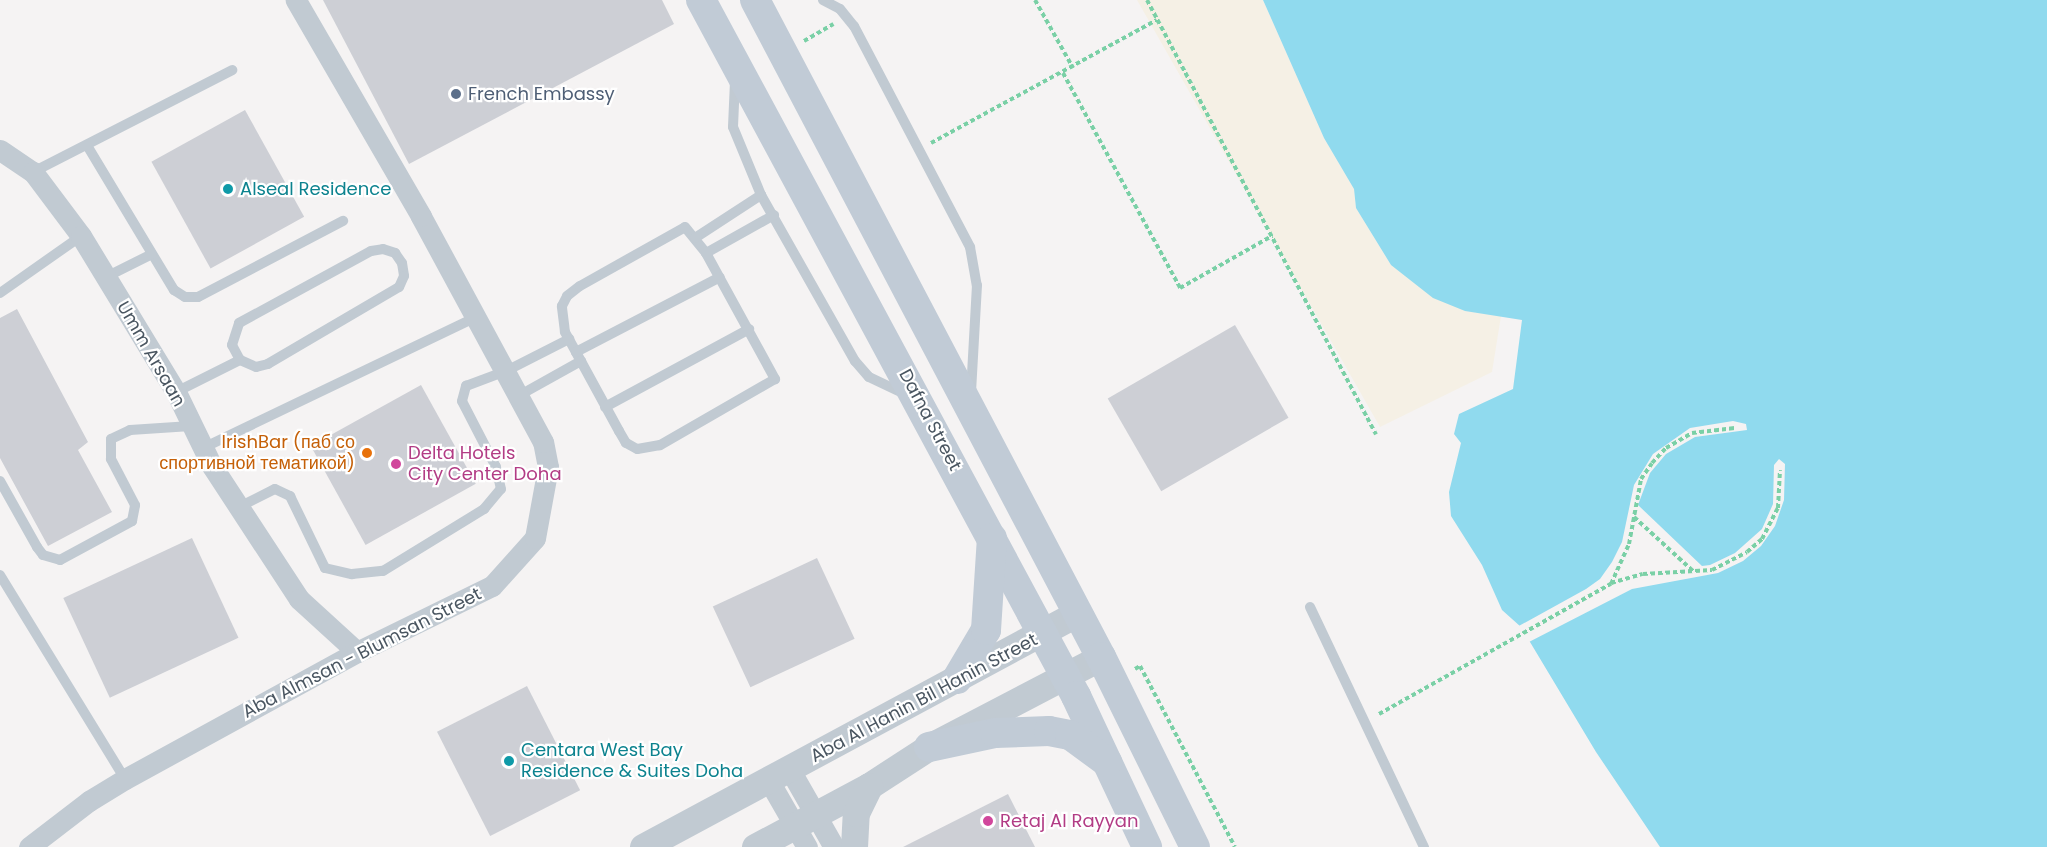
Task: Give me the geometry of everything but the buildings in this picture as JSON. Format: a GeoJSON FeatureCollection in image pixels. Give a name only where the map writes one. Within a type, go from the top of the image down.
{"type":"FeatureCollection","features":[{"type":"Feature","properties":{"kind":"main road","name":"Dafna Street"},"geometry":{"type":"LineString","coordinates":[[701,0],[919,398],[1110,764],[1147,847]]}},
{"type":"Feature","properties":{"kind":"main road"},"geometry":{"type":"LineString","coordinates":[[755,0],[1107,668],[1196,847]]}},
{"type":"Feature","properties":{"kind":"main road"},"geometry":{"type":"LineString","coordinates":[[957,679],[986,630],[992,538]]}},
{"type":"Feature","properties":{"kind":"main road"},"geometry":{"type":"LineString","coordinates":[[929,747],[995,733],[1049,731],[1070,735],[1110,764]]}},
{"type":"Feature","properties":{"kind":"street","name":"Aba Almsan - Blumsan Street"},"geometry":{"type":"LineString","coordinates":[[31,846],[89,801],[125,779],[357,652],[492,586],[535,538],[548,467],[543,442],[476,317],[296,0]]}},
{"type":"Feature","properties":{"kind":"street","name":"Umm Arsaan"},"geometry":{"type":"LineString","coordinates":[[0,150],[33,172],[81,236],[176,392],[203,448],[299,599],[357,652]]}},
{"type":"Feature","properties":{"kind":"street","name":"Aba Al Hanin Bil Hanin Street"},"geometry":{"type":"LineString","coordinates":[[644,847],[1043,634],[1078,613]]}},
{"type":"Feature","properties":{"kind":"street"},"geometry":{"type":"LineString","coordinates":[[755,847],[805,830],[929,747],[1065,676],[1107,668]]}},
{"type":"Feature","properties":{"kind":"street"},"geometry":{"type":"LineString","coordinates":[[779,776],[805,830],[834,847]]}},
{"type":"Feature","properties":{"kind":"street"},"geometry":{"type":"LineString","coordinates":[[854,847],[856,813],[869,786]]}},
{"type":"Feature","properties":{"kind":"lane"},"geometry":{"type":"LineString","coordinates":[[823,0],[848,16],[920,149],[974,259],[977,285],[970,410]]}},
{"type":"Feature","properties":{"kind":"lane"},"geometry":{"type":"LineString","coordinates":[[737,63],[733,128],[761,195],[855,361],[869,377],[890,390],[919,398]]}},
{"type":"Feature","properties":{"kind":"lane"},"geometry":{"type":"LineString","coordinates":[[33,172],[88,147],[232,70]]}},
{"type":"Feature","properties":{"kind":"lane"},"geometry":{"type":"LineString","coordinates":[[88,147],[174,290],[185,297],[198,297],[343,221]]}},
{"type":"Feature","properties":{"kind":"lane"},"geometry":{"type":"LineString","coordinates":[[695,238],[761,195]]}},
{"type":"Feature","properties":{"kind":"lane"},"geometry":{"type":"LineString","coordinates":[[706,253],[774,215]]}},
{"type":"Feature","properties":{"kind":"lane"},"geometry":{"type":"LineString","coordinates":[[683,228],[688,228],[706,253],[775,379],[660,445],[637,449],[626,443],[569,339],[561,317],[567,296],[683,228]]}},
{"type":"Feature","properties":{"kind":"lane"},"geometry":{"type":"LineString","coordinates":[[0,292],[81,236]]}},
{"type":"Feature","properties":{"kind":"lane"},"geometry":{"type":"LineString","coordinates":[[176,392],[240,360],[256,366],[268,364],[399,287],[404,276],[402,263],[395,253],[383,249],[371,251],[248,317],[233,333],[232,345],[240,360]]}},
{"type":"Feature","properties":{"kind":"lane"},"geometry":{"type":"LineString","coordinates":[[106,278],[153,254]]}},
{"type":"Feature","properties":{"kind":"lane"},"geometry":{"type":"LineString","coordinates":[[519,395],[578,357],[720,277]]}},
{"type":"Feature","properties":{"kind":"lane"},"geometry":{"type":"LineString","coordinates":[[203,448],[476,317]]}},
{"type":"Feature","properties":{"kind":"lane"},"geometry":{"type":"LineString","coordinates":[[605,407],[749,329]]}},
{"type":"Feature","properties":{"kind":"lane"},"geometry":{"type":"LineString","coordinates":[[239,507],[275,489],[290,496],[325,568],[352,574],[383,571],[484,509],[501,489],[496,467],[462,401],[466,386],[506,371],[569,339]]}},
{"type":"Feature","properties":{"kind":"lane"},"geometry":{"type":"LineString","coordinates":[[0,481],[43,555],[60,560],[132,521],[135,505],[111,459],[111,438],[130,430],[191,426]]}},
{"type":"Feature","properties":{"kind":"lane"},"geometry":{"type":"LineString","coordinates":[[0,575],[125,779]]}},
{"type":"Feature","properties":{"kind":"lane"},"geometry":{"type":"LineString","coordinates":[[1310,607],[1424,847]]}},
{"type":"Feature","properties":{"kind":"path"},"geometry":{"type":"LineString","coordinates":[[1035,0],[1073,68]]}},
{"type":"Feature","properties":{"kind":"path"},"geometry":{"type":"LineString","coordinates":[[1147,0],[1376,434]]}},
{"type":"Feature","properties":{"kind":"path"},"geometry":{"type":"LineString","coordinates":[[793,46],[848,16]]}},
{"type":"Feature","properties":{"kind":"path"},"geometry":{"type":"LineString","coordinates":[[920,149],[1073,68],[1157,20]]}},
{"type":"Feature","properties":{"kind":"path"},"geometry":{"type":"LineString","coordinates":[[1063,73],[1180,288],[1272,236]]}},
{"type":"Feature","properties":{"kind":"path"},"geometry":{"type":"LineString","coordinates":[[1611,584],[1629,544],[1641,479],[1666,448],[1704,429],[1735,428]]}},
{"type":"Feature","properties":{"kind":"path"},"geometry":{"type":"LineString","coordinates":[[1365,722],[1611,584],[1643,574],[1693,571],[1728,564],[1761,539],[1778,508],[1780,470]]}},
{"type":"Feature","properties":{"kind":"path"},"geometry":{"type":"LineString","coordinates":[[1634,516],[1693,571]]}},
{"type":"Feature","properties":{"kind":"path"},"geometry":{"type":"LineString","coordinates":[[1107,668],[1140,666],[1235,847]]}},
{"type":"Feature","properties":{"kind":"sand"},"geometry":{"type":"Polygon","coordinates":[[[1137,0],[1263,0],[1324,138],[1354,189],[1356,208],[1391,265],[1465,311],[1501,316],[1492,372],[1380,427],[1137,0]]]}},
{"type":"Feature","properties":{"kind":"water"},"geometry":{"type":"Polygon","coordinates":[[[1263,0],[2047,0],[2047,847],[1660,847],[1596,752],[1521,627],[1502,610],[1482,565],[1451,516],[1449,492],[1461,443],[1454,434],[1459,414],[1513,389],[1522,320],[1465,311],[1433,298],[1391,265],[1356,208],[1354,189],[1324,138],[1263,0]]]}},
{"type":"Feature","properties":{"kind":"pier"},"geometry":{"type":"Polygon","coordinates":[[[1733,421],[1746,424],[1747,430],[1695,437],[1666,454],[1650,473],[1638,505],[1702,566],[1710,565],[1735,553],[1762,529],[1773,504],[1774,465],[1779,459],[1785,464],[1784,500],[1775,526],[1761,546],[1743,561],[1718,573],[1632,589],[1527,643],[1517,627],[1586,589],[1600,579],[1612,562],[1622,542],[1634,485],[1653,454],[1690,428],[1733,421]]]}},
{"type":"Feature","properties":{"kind":"place","name":"French Embassy"},"geometry":{"type":"Point","coordinates":[456,94]}},
{"type":"Feature","properties":{"kind":"place","name":"Alseal Residence"},"geometry":{"type":"Point","coordinates":[228,189]}},
{"type":"Feature","properties":{"kind":"place","name":"IrishBar (паб со спортивной тематикой)"},"geometry":{"type":"Point","coordinates":[367,453]}},
{"type":"Feature","properties":{"kind":"place","name":"Delta Hotels City Center Doha"},"geometry":{"type":"Point","coordinates":[396,464]}},
{"type":"Feature","properties":{"kind":"place","name":"Centara West Bay Residence & Suites Doha"},"geometry":{"type":"Point","coordinates":[509,761]}},
{"type":"Feature","properties":{"kind":"place","name":"Retaj Al Rayyan"},"geometry":{"type":"Point","coordinates":[988,821]}}]}
